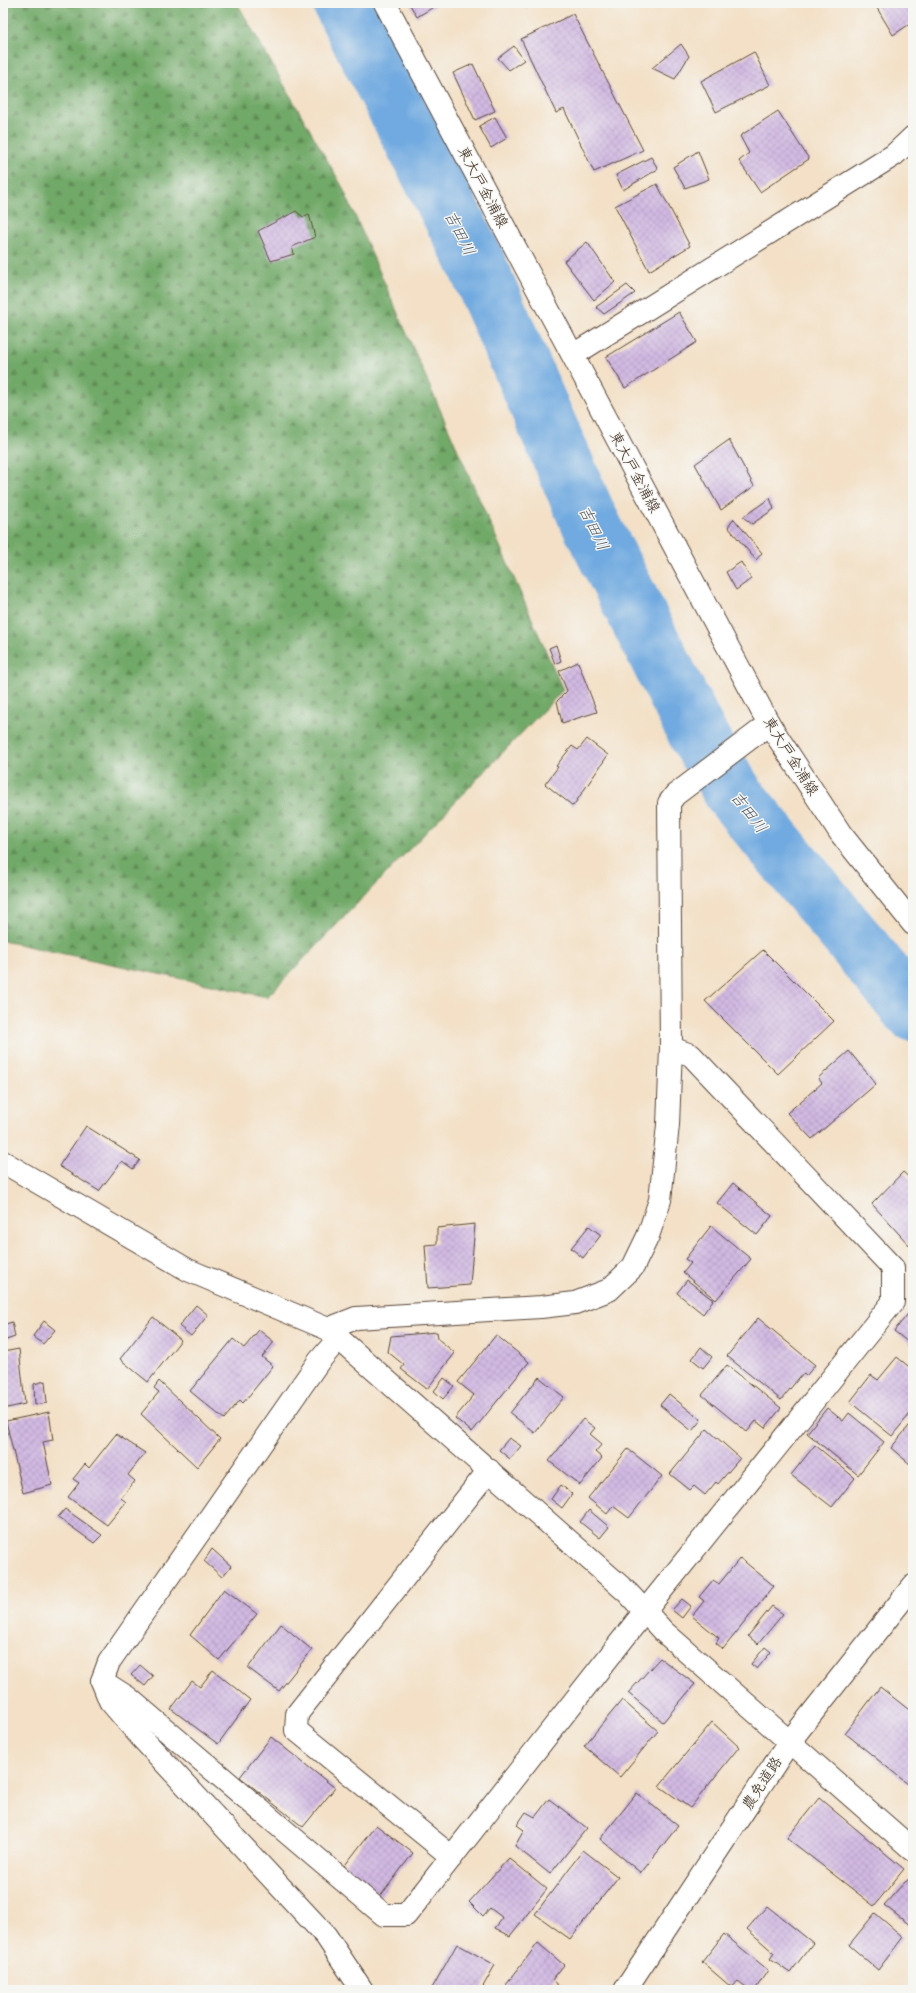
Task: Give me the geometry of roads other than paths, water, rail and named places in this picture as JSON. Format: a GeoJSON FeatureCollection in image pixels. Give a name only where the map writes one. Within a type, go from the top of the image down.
{"type":"FeatureCollection","features":[{"type":"Feature","properties":{"kind":"street","name":"東大戸金浦線"},"geometry":{"type":"LineString","coordinates":[[385,3],[573,355],[762,730],[841,834],[913,924]]}},
{"type":"Feature","properties":{"kind":"street"},"geometry":{"type":"LineString","coordinates":[[573,355],[894,155],[913,137]]}},
{"type":"Feature","properties":{"kind":"street"},"geometry":{"type":"LineString","coordinates":[[362,1990],[326,1936],[140,1736],[110,1701],[102,1682],[109,1662],[319,1361],[334,1334],[356,1318],[541,1307],[575,1303],[609,1290],[633,1267],[648,1236],[660,1200],[668,1125],[671,1048],[670,803],[675,795],[762,730]]}},
{"type":"Feature","properties":{"kind":"street"},"geometry":{"type":"LineString","coordinates":[[102,1682],[127,1697],[384,1916],[406,1915],[645,1612],[893,1302],[893,1268],[691,1055],[671,1048]]}},
{"type":"Feature","properties":{"kind":"street"},"geometry":{"type":"LineString","coordinates":[[3,1162],[188,1270],[334,1334],[628,1593],[663,1631],[913,1850]]}},
{"type":"Feature","properties":{"kind":"street"},"geometry":{"type":"LineString","coordinates":[[452,1856],[296,1730],[297,1714],[489,1470]]}},
{"type":"Feature","properties":{"kind":"street","name":"農免道路"},"geometry":{"type":"LineString","coordinates":[[625,1990],[790,1741],[913,1586]]}},
{"type":"Feature","properties":{"kind":"waterway","name":"吉田川"},"geometry":{"type":"LineString","coordinates":[[342,3],[474,258],[587,516],[699,737],[736,797],[913,1012]]}}]}
